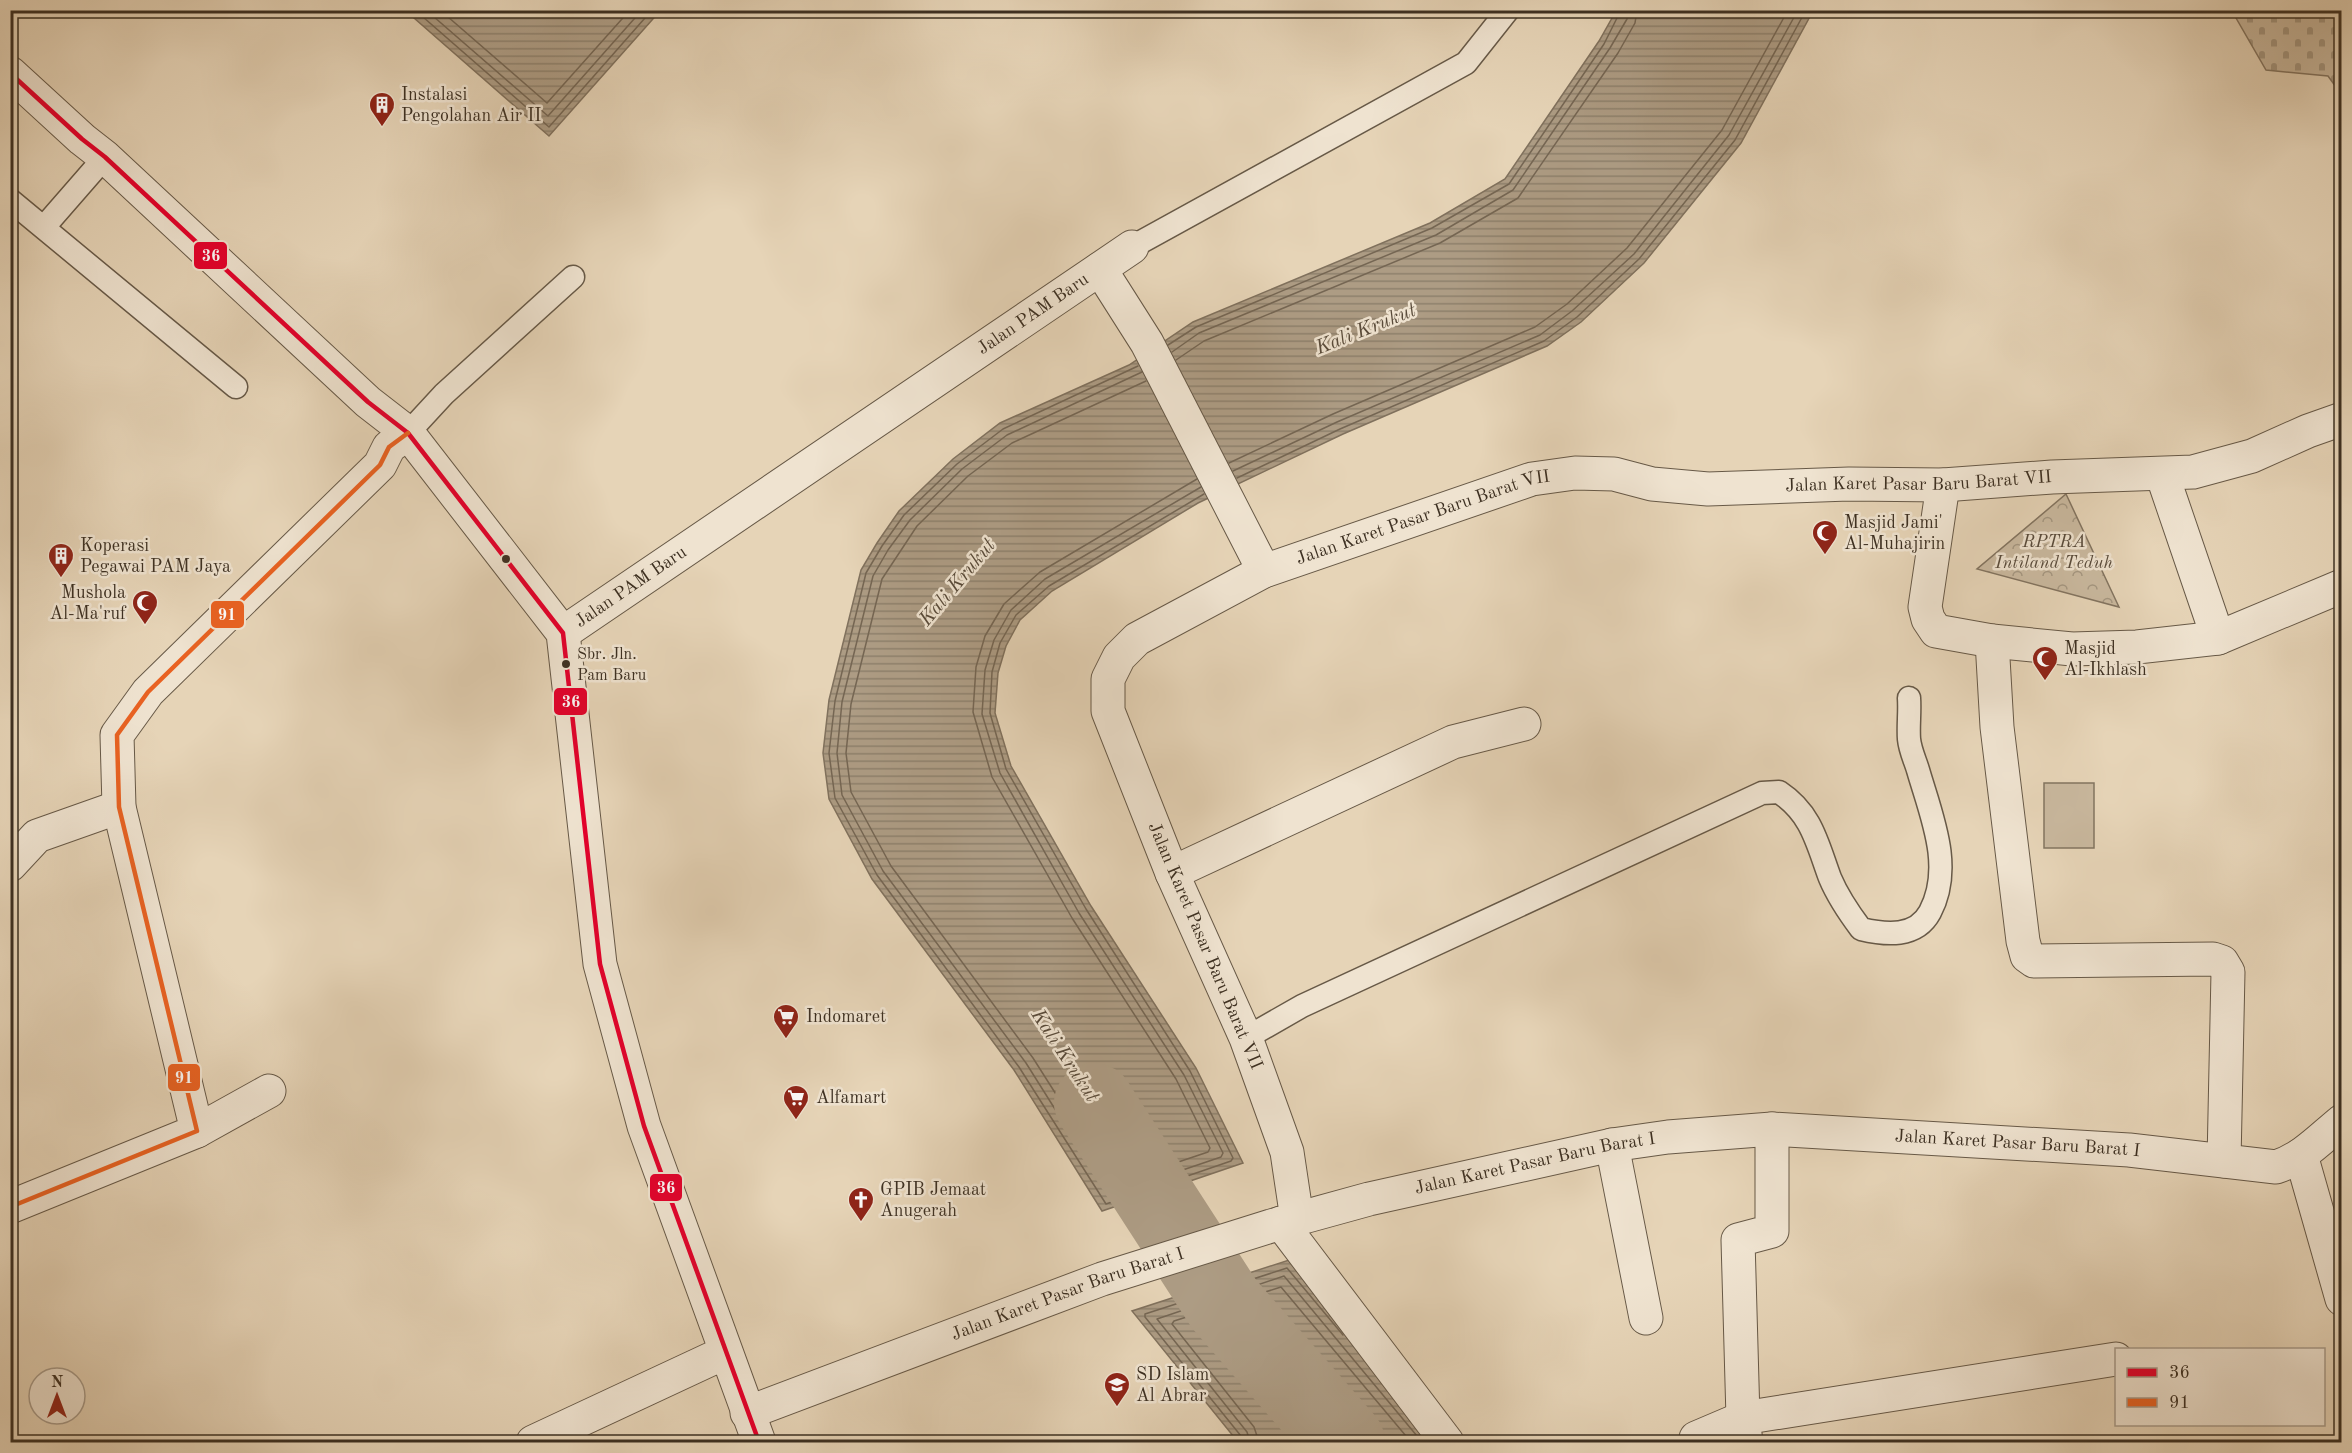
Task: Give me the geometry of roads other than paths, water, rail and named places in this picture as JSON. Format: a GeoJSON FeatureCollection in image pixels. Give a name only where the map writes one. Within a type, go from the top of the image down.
{"type":"FeatureCollection","features":[{"type":"Feature","properties":{"kind":"street"},"geometry":{"type":"LineString","coordinates":[[10,73],[105,157],[368,402],[408,433],[562,633],[600,964],[644,1126],[753,1428]]}},
{"type":"Feature","properties":{"kind":"street","name":"Jalan PAM Baru"},"geometry":{"type":"LineString","coordinates":[[562,633],[1132,247]]}},
{"type":"Feature","properties":{"kind":"street"},"geometry":{"type":"LineString","coordinates":[[1100,269],[1147,343],[1264,571]]}},
{"type":"Feature","properties":{"kind":"street","name":"Jalan Karet Pasar Baru Barat VII"},"geometry":{"type":"LineString","coordinates":[[1282,1223],[1287,1152],[1246,1038],[1172,873],[1107,711],[1107,679],[1119,657],[1137,639],[1264,571],[1532,479],[1575,473],[1614,474],[1653,484],[1708,489],[1849,484],[1943,485],[2052,477],[2193,472],[2252,456],[2308,431],[2342,419]]}},
{"type":"Feature","properties":{"kind":"street"},"geometry":{"type":"LineString","coordinates":[[197,1131],[119,807],[117,735],[148,692],[380,465],[389,447],[408,433]]}},
{"type":"Feature","properties":{"kind":"street"},"geometry":{"type":"LineString","coordinates":[[2162,474],[2218,638]]}},
{"type":"Feature","properties":{"kind":"street"},"geometry":{"type":"LineString","coordinates":[[1943,485],[1925,607],[1928,619],[1936,631],[1992,642],[2072,649],[2137,647],[2218,638],[2342,586]]}},
{"type":"Feature","properties":{"kind":"street"},"geometry":{"type":"LineString","coordinates":[[1992,642],[1997,727],[2023,941],[2027,956],[2034,961],[2213,959],[2222,962],[2228,972],[2224,1161]]}},
{"type":"Feature","properties":{"kind":"street"},"geometry":{"type":"LineString","coordinates":[[1172,873],[1453,742],[1524,724]]}},
{"type":"Feature","properties":{"kind":"street"},"geometry":{"type":"LineString","coordinates":[[10,865],[37,836],[119,807]]}},
{"type":"Feature","properties":{"kind":"street"},"geometry":{"type":"LineString","coordinates":[[10,1207],[197,1131],[269,1091]]}},
{"type":"Feature","properties":{"kind":"street","name":"Jalan Karet Pasar Baru Barat I"},"geometry":{"type":"LineString","coordinates":[[753,1428],[1102,1279],[1282,1223],[1370,1199],[1612,1145],[1668,1137],[1772,1129],[2129,1150],[2276,1167],[2288,1164],[2301,1155],[2342,1121]]}},
{"type":"Feature","properties":{"kind":"street"},"geometry":{"type":"LineString","coordinates":[[1745,1430],[1738,1240],[1772,1231],[1772,1129]]}},
{"type":"Feature","properties":{"kind":"street"},"geometry":{"type":"LineString","coordinates":[[1612,1145],[1646,1318]]}},
{"type":"Feature","properties":{"kind":"street"},"geometry":{"type":"LineString","coordinates":[[2301,1155],[2342,1299]]}},
{"type":"Feature","properties":{"kind":"street"},"geometry":{"type":"LineString","coordinates":[[1282,1223],[1447,1443]]}},
{"type":"Feature","properties":{"kind":"street"},"geometry":{"type":"LineString","coordinates":[[533,1443],[726,1352]]}},
{"type":"Feature","properties":{"kind":"street"},"geometry":{"type":"LineString","coordinates":[[1696,1438],[2115,1359]]}},
{"type":"Feature","properties":{"kind":"lane","name":"Jalan PAM Baru"},"geometry":{"type":"LineString","coordinates":[[1132,247],[1466,63],[1508,10]]}},
{"type":"Feature","properties":{"kind":"lane"},"geometry":{"type":"LineString","coordinates":[[44,227],[105,157]]}},
{"type":"Feature","properties":{"kind":"lane"},"geometry":{"type":"LineString","coordinates":[[10,200],[236,387]]}},
{"type":"Feature","properties":{"kind":"lane"},"geometry":{"type":"LineString","coordinates":[[408,433],[444,394],[573,276]]}},
{"type":"Feature","properties":{"kind":"lane"},"geometry":{"type":"LineString","coordinates":[[1246,1038],[1302,1006],[1762,793],[1779,792],[1803,812],[1818,841],[1843,905],[1861,929],[1885,934],[1915,929],[1925,922],[1937,899],[1941,876],[1941,855],[1909,740],[1909,698]]}},
{"type":"Feature","properties":{"kind":"water"},"geometry":{"type":"Polygon","coordinates":[[[406,11],[660,11],[549,136],[406,11]]]}},
{"type":"Feature","properties":{"kind":"water"},"geometry":{"type":"Polygon","coordinates":[[[1616,11],[1813,11],[1741,143],[1644,263],[1581,322],[1547,346],[1343,434],[1198,503],[1052,591],[1020,620],[1006,646],[998,673],[995,713],[1011,766],[1091,906],[1196,1068],[1243,1163],[1102,1211],[1014,1070],[872,879],[829,799],[823,753],[829,700],[861,570],[899,511],[953,459],[1000,423],[1129,365],[1193,322],[1430,223],[1505,179],[1599,41],[1616,11]]]}},
{"type":"Feature","properties":{"kind":"water"},"geometry":{"type":"Polygon","coordinates":[[[1289,1260],[1440,1442],[1238,1442],[1132,1311],[1289,1260]]]}},
{"type":"Feature","properties":{"kind":"waterway","name":"Kali Krukut"},"geometry":{"type":"LineString","coordinates":[[1094,1103],[1224,1304],[1345,1442]]}},
{"type":"Feature","properties":{"kind":"place","name":"Instalasi Pengolahan Air II"},"geometry":{"type":"Point","coordinates":[382,128]}},
{"type":"Feature","properties":{"kind":"place","name":"Masjid Jami' Al-Muhajirin"},"geometry":{"type":"Point","coordinates":[1825,556]}},
{"type":"Feature","properties":{"kind":"place","name":"Koperasi Pegawai PAM Jaya"},"geometry":{"type":"Point","coordinates":[61,579]}},
{"type":"Feature","properties":{"kind":"place","name":"Mushola Al-Ma'ruf"},"geometry":{"type":"Point","coordinates":[145,626]}},
{"type":"Feature","properties":{"kind":"place","name":"Sbr. Jln. Pam Baru"},"geometry":{"type":"Point","coordinates":[566,664]}},
{"type":"Feature","properties":{"kind":"place","name":"Masjid Al-Ikhlash"},"geometry":{"type":"Point","coordinates":[2045,682]}},
{"type":"Feature","properties":{"kind":"place","name":"Indomaret"},"geometry":{"type":"Point","coordinates":[786,1040]}},
{"type":"Feature","properties":{"kind":"place","name":"Alfamart"},"geometry":{"type":"Point","coordinates":[796,1121]}},
{"type":"Feature","properties":{"kind":"place","name":"GPIB Jemaat Anugerah"},"geometry":{"type":"Point","coordinates":[861,1223]}},
{"type":"Feature","properties":{"kind":"place","name":"SD Islam Al Abrar"},"geometry":{"type":"Point","coordinates":[1117,1408]}},
{"type":"Feature","properties":{"kind":"park label","name":"RPTRA Intiland Teduh"},"geometry":{"type":"Point","coordinates":[2054,552]}}]}
